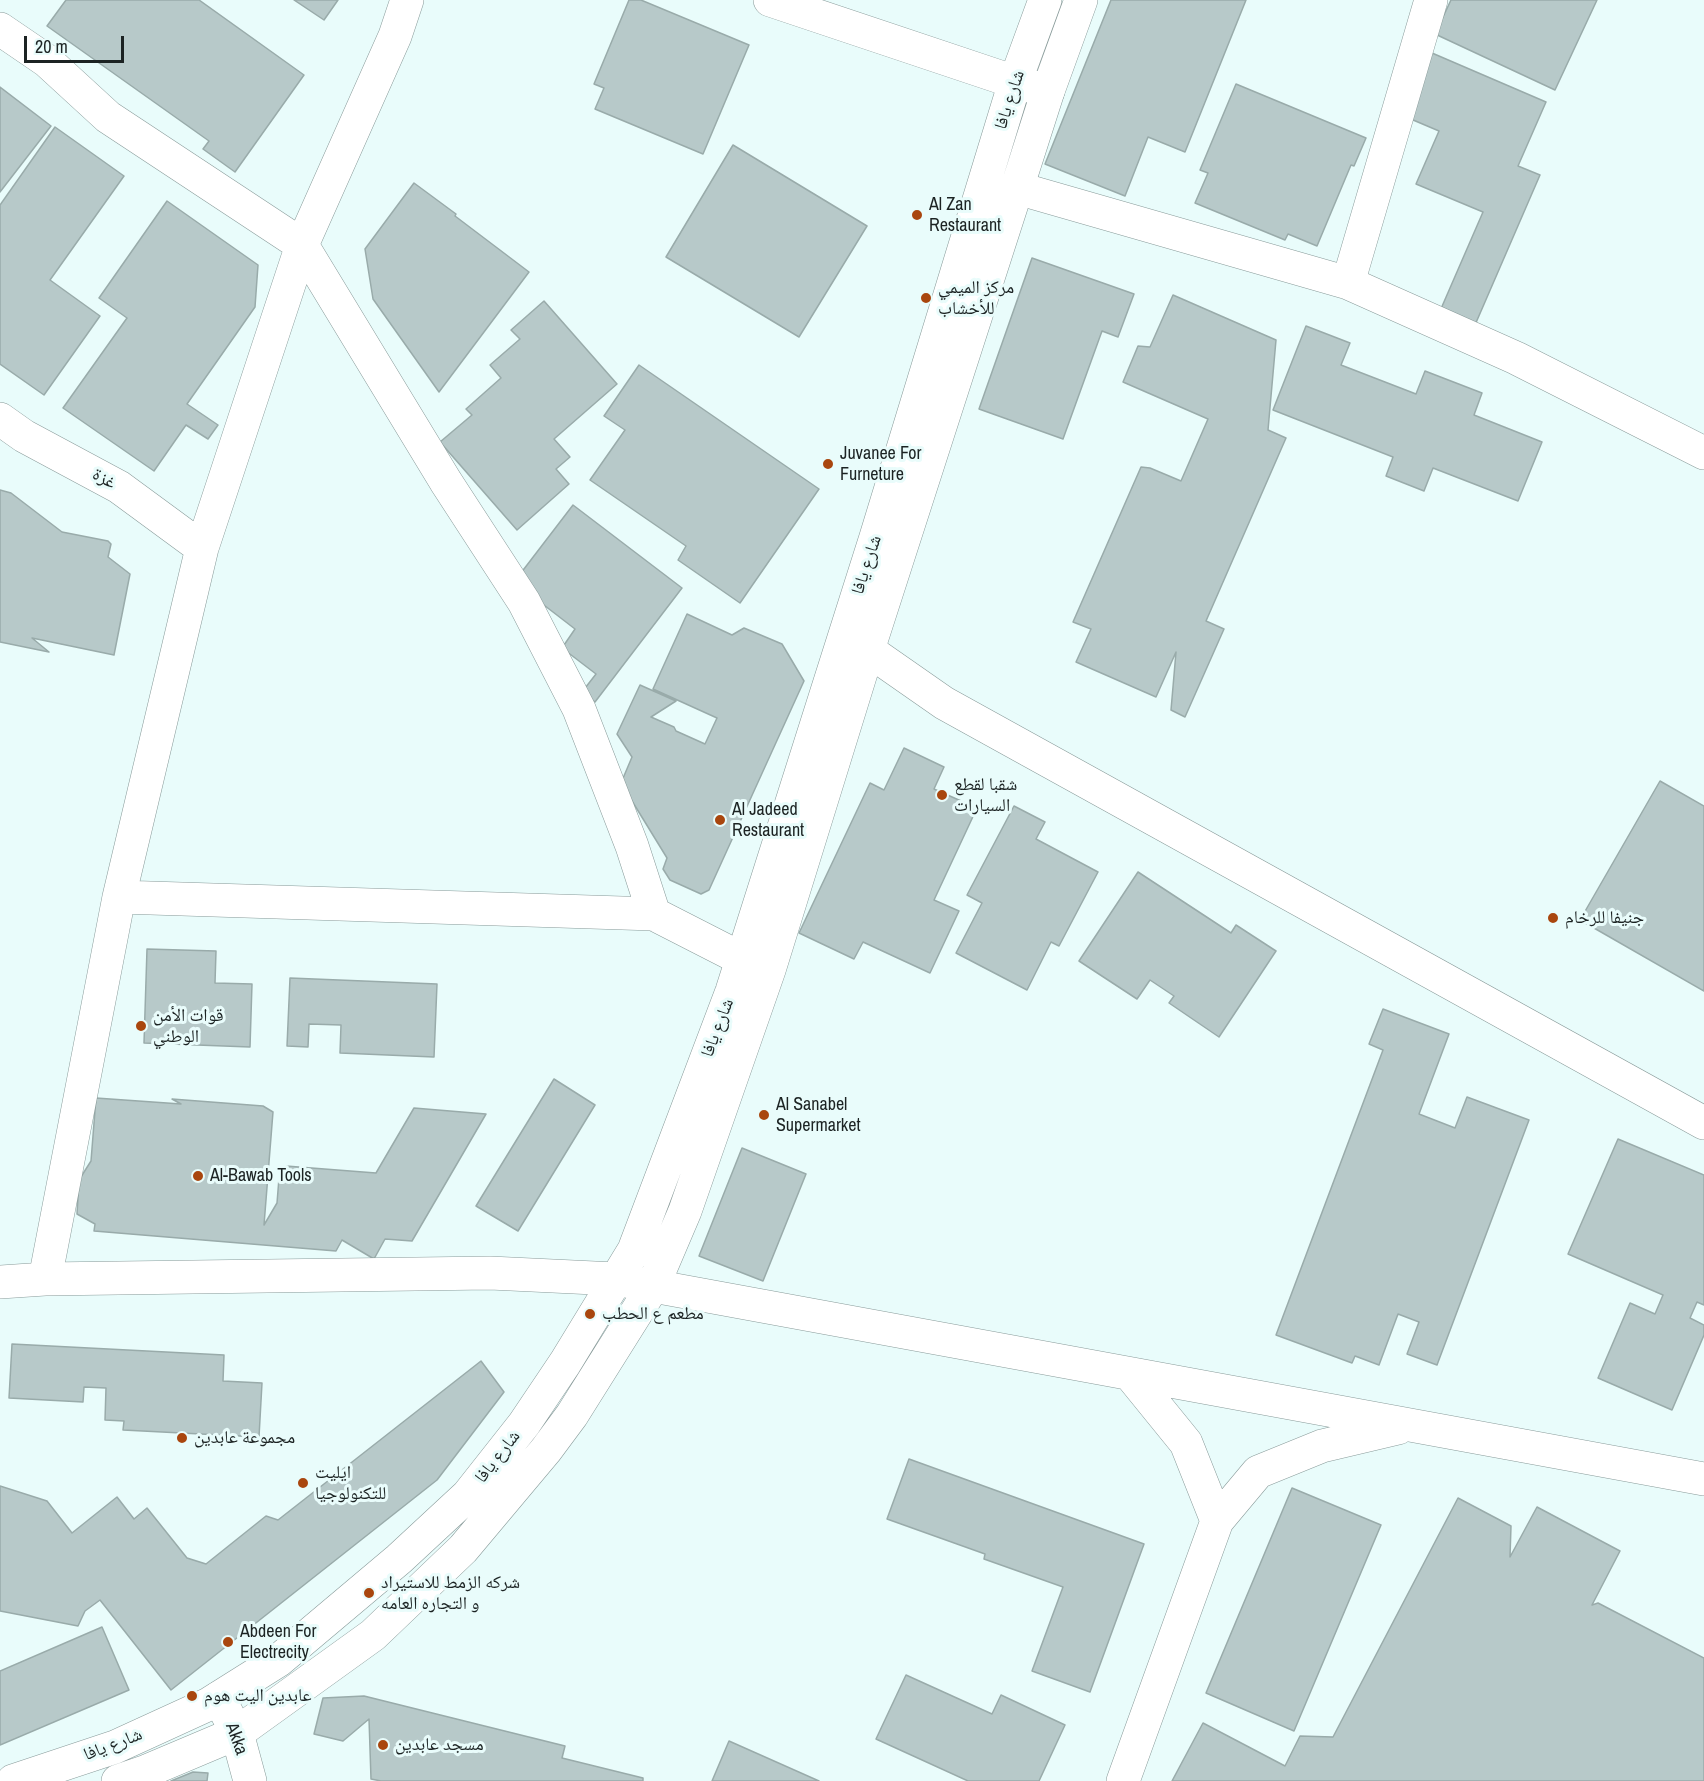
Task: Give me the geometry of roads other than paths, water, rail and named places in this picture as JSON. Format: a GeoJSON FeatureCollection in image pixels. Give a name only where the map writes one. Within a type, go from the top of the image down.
{"type":"FeatureCollection","features":[{"type":"Feature","properties":{"kind":"street"},"geometry":{"type":"LineString","coordinates":[[45,1279],[119,897],[202,548],[302,245],[395,36],[407,0]]}},
{"type":"Feature","properties":{"kind":"street"},"geometry":{"type":"LineString","coordinates":[[770,0],[1048,91]]}},
{"type":"Feature","properties":{"kind":"street","name":"شارع يافا"},"geometry":{"type":"LineString","coordinates":[[13,1781],[115,1747],[209,1704],[279,1660],[399,1559],[468,1495],[524,1424],[565,1363],[634,1250],[732,991],[876,537],[1015,82],[1045,0]]}},
{"type":"Feature","properties":{"kind":"street","name":"شارع يافا"},"geometry":{"type":"LineString","coordinates":[[118,1781],[237,1733],[373,1635],[463,1549],[546,1450],[572,1415],[653,1286],[685,1211],[769,970],[868,650],[1048,91],[1081,0]]}},
{"type":"Feature","properties":{"kind":"street"},"geometry":{"type":"LineString","coordinates":[[1348,283],[1431,0]]}},
{"type":"Feature","properties":{"kind":"street"},"geometry":{"type":"LineString","coordinates":[[0,29],[47,61],[108,117],[302,245],[446,482],[524,602],[579,708],[632,846],[654,914]]}},
{"type":"Feature","properties":{"kind":"street"},"geometry":{"type":"LineString","coordinates":[[1017,188],[1348,283],[1516,358],[1704,453]]}},
{"type":"Feature","properties":{"kind":"street","name":"غزة"},"geometry":{"type":"LineString","coordinates":[[0,419],[24,436],[119,487],[202,548]]}},
{"type":"Feature","properties":{"kind":"street"},"geometry":{"type":"LineString","coordinates":[[868,650],[944,703],[1704,1123]]}},
{"type":"Feature","properties":{"kind":"street"},"geometry":{"type":"LineString","coordinates":[[119,897],[654,914],[742,959]]}},
{"type":"Feature","properties":{"kind":"street"},"geometry":{"type":"LineString","coordinates":[[0,1282],[45,1279],[490,1273],[616,1279],[1704,1479]]}},
{"type":"Feature","properties":{"kind":"street"},"geometry":{"type":"LineString","coordinates":[[1130,1374],[1186,1443],[1217,1521]]}},
{"type":"Feature","properties":{"kind":"street"},"geometry":{"type":"LineString","coordinates":[[1123,1781],[1217,1521],[1258,1472],[1322,1446],[1410,1425]]}},
{"type":"Feature","properties":{"kind":"street","name":"Akka"},"geometry":{"type":"LineString","coordinates":[[219,1698],[237,1733],[250,1781]]}},
{"type":"Feature","properties":{"kind":"place","name":"Al Zan Restaurant"},"geometry":{"type":"Point","coordinates":[917,215]}},
{"type":"Feature","properties":{"kind":"place","name":"مركز الميمي للأخشاب"},"geometry":{"type":"Point","coordinates":[926,298]}},
{"type":"Feature","properties":{"kind":"place","name":"Juvanee For Furneture"},"geometry":{"type":"Point","coordinates":[828,464]}},
{"type":"Feature","properties":{"kind":"place","name":"شقبا لقطع السيارات"},"geometry":{"type":"Point","coordinates":[942,795]}},
{"type":"Feature","properties":{"kind":"place","name":"Al Jadeed Restaurant"},"geometry":{"type":"Point","coordinates":[720,820]}},
{"type":"Feature","properties":{"kind":"place","name":"جنيفا للرخام"},"geometry":{"type":"Point","coordinates":[1553,918]}},
{"type":"Feature","properties":{"kind":"place","name":"قوات الأمن الوطني"},"geometry":{"type":"Point","coordinates":[141,1026]}},
{"type":"Feature","properties":{"kind":"place","name":"Al Sanabel Supermarket"},"geometry":{"type":"Point","coordinates":[764,1115]}},
{"type":"Feature","properties":{"kind":"place","name":"Al-Bawab Tools"},"geometry":{"type":"Point","coordinates":[198,1176]}},
{"type":"Feature","properties":{"kind":"place","name":"مطعم ع الحطب"},"geometry":{"type":"Point","coordinates":[590,1314]}},
{"type":"Feature","properties":{"kind":"place","name":"مجموعة عابدين"},"geometry":{"type":"Point","coordinates":[182,1438]}},
{"type":"Feature","properties":{"kind":"place","name":"ايليت للتكنولوجيا"},"geometry":{"type":"Point","coordinates":[303,1483]}},
{"type":"Feature","properties":{"kind":"place","name":"شركه الزمط للاستيراد و التجاره العامه"},"geometry":{"type":"Point","coordinates":[369,1593]}},
{"type":"Feature","properties":{"kind":"place","name":"Abdeen For Electrecity"},"geometry":{"type":"Point","coordinates":[228,1642]}},
{"type":"Feature","properties":{"kind":"place","name":"عابدين اليت هوم"},"geometry":{"type":"Point","coordinates":[192,1696]}},
{"type":"Feature","properties":{"kind":"place","name":"مسجد عابدين"},"geometry":{"type":"Point","coordinates":[383,1745]}}]}
